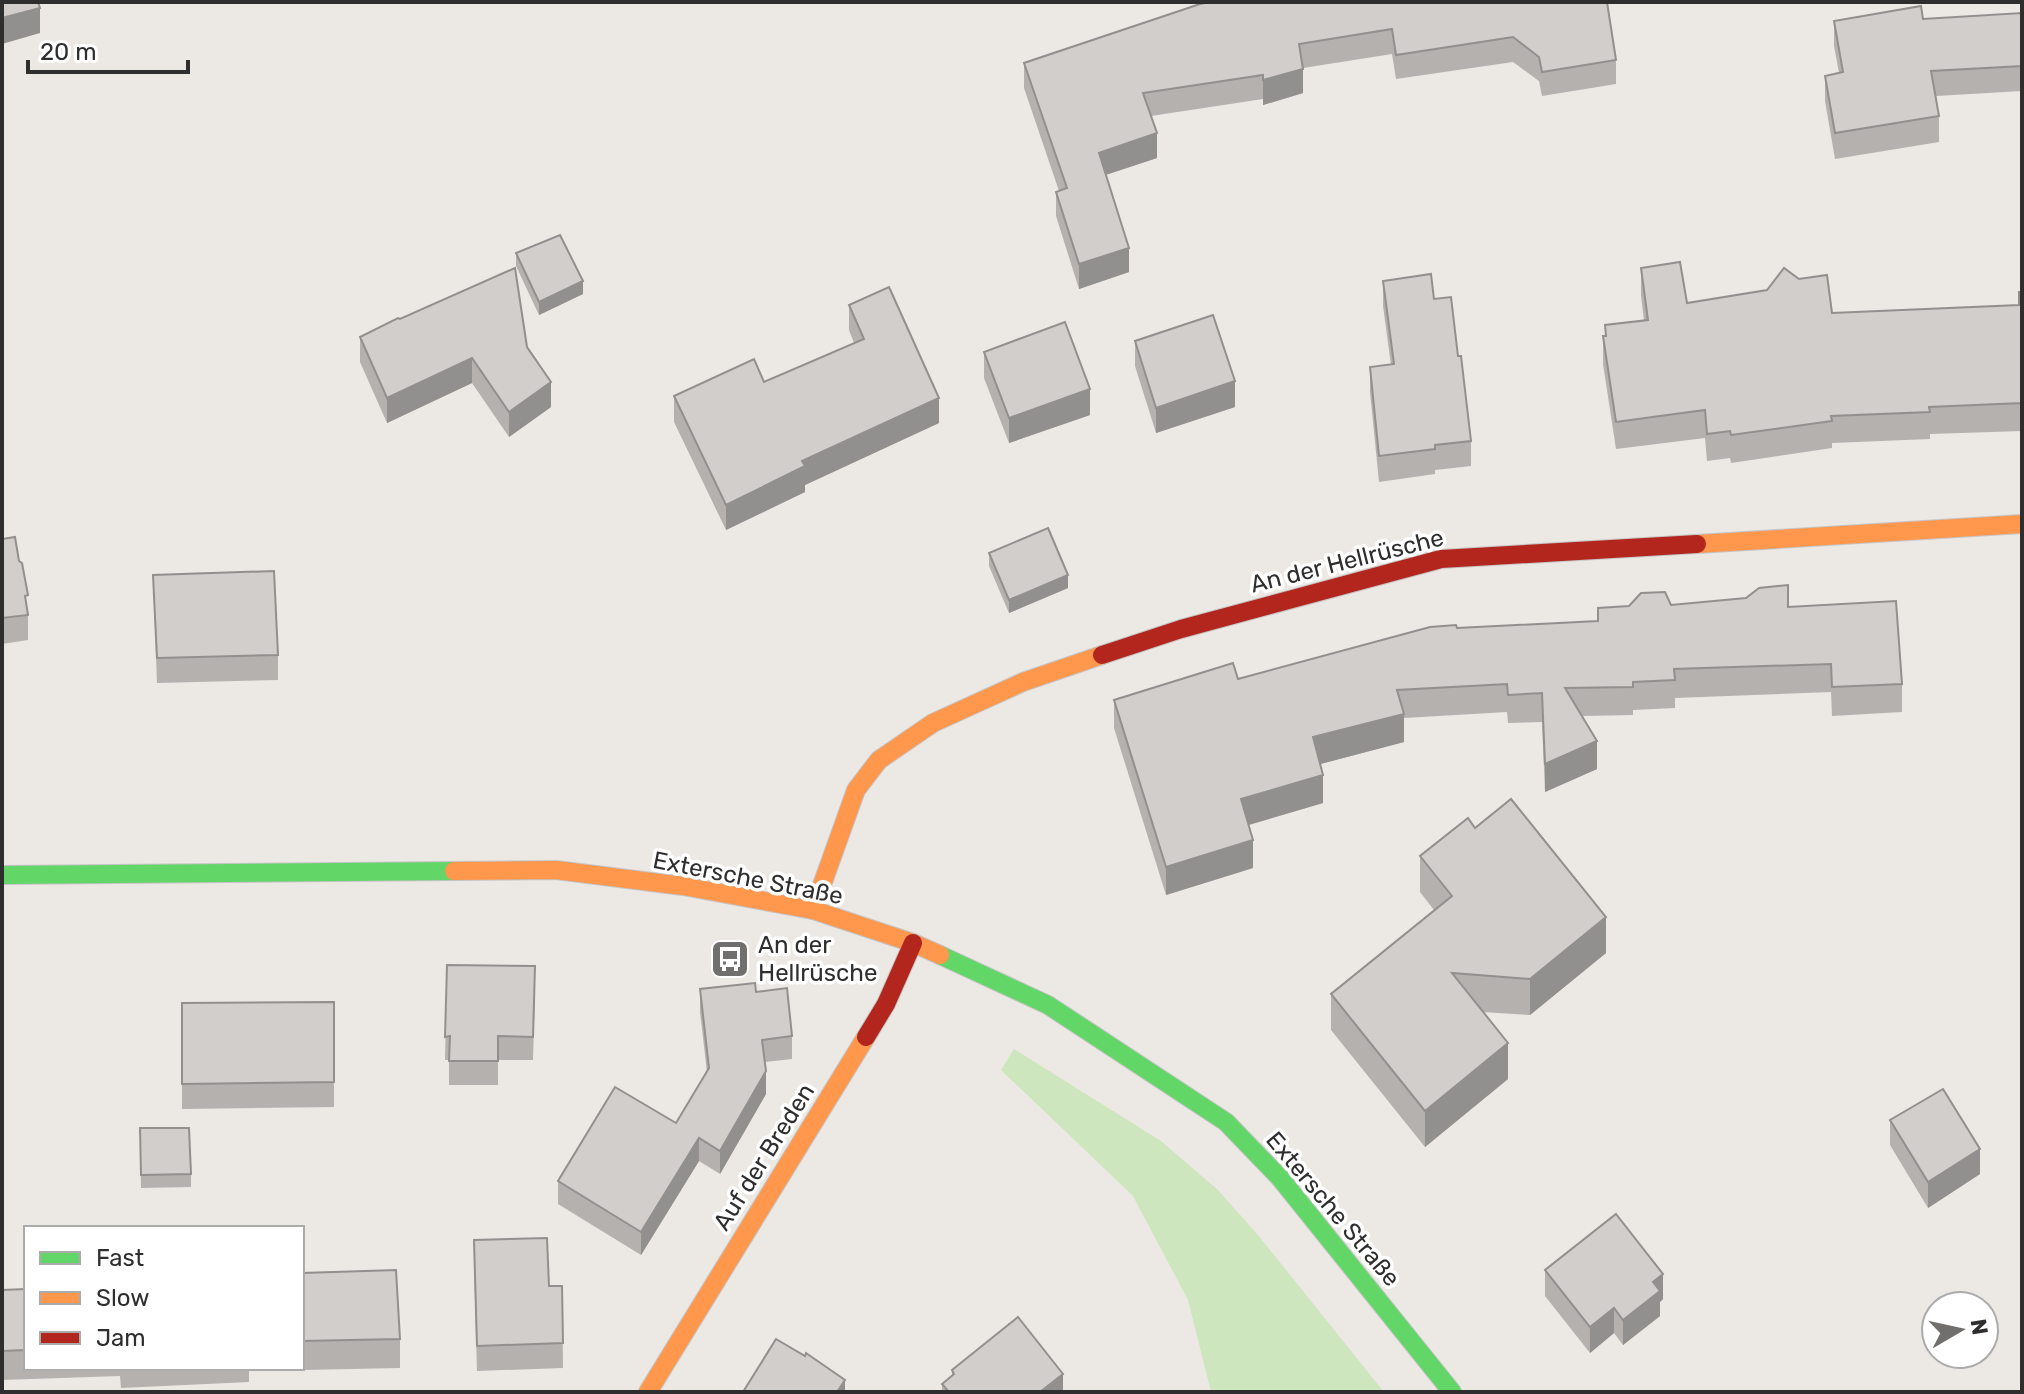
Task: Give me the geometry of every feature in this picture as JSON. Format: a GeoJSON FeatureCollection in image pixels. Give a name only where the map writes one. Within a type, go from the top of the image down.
{"type":"FeatureCollection","features":[{"type":"Feature","properties":{"kind":"street","name":"An der Hellrüsche"},"geometry":{"type":"LineString","coordinates":[[813,910],[856,790],[879,760],[933,723],[1023,682],[1181,629],[1441,559],[2022,524]]}},
{"type":"Feature","properties":{"kind":"street","name":"Extersche Straße"},"geometry":{"type":"LineString","coordinates":[[2,875],[556,870],[683,886],[813,910],[913,943],[1048,1005],[1226,1122],[1280,1178],[1452,1392]]}},
{"type":"Feature","properties":{"kind":"street","name":"Auf der Breden"},"geometry":{"type":"LineString","coordinates":[[648,1392],[886,1004],[913,943]]}},
{"type":"Feature","properties":{"kind":"green space"},"geometry":{"type":"Polygon","coordinates":[[[1014,1049],[1161,1141],[1218,1190],[1384,1392],[1211,1392],[1188,1300],[1133,1196],[1001,1070],[1014,1049]]]}},
{"type":"Feature","properties":{"kind":"building"},"geometry":{"type":"Polygon","coordinates":[[[2,2],[38,2],[40,8],[2,18],[2,2]]]}},
{"type":"Feature","properties":{"kind":"building"},"geometry":{"type":"Polygon","coordinates":[[[1210,2],[1607,2],[1616,60],[1542,72],[1539,57],[1513,37],[1396,55],[1392,29],[1299,44],[1303,69],[1263,80],[1263,75],[1143,93],[1157,133],[1099,153],[1129,248],[1079,264],[1056,192],[1067,188],[1024,63],[1210,2]]]}},
{"type":"Feature","properties":{"kind":"building"},"geometry":{"type":"Polygon","coordinates":[[[1921,6],[1923,19],[2022,13],[2022,66],[1931,71],[1939,116],[1835,133],[1825,76],[1843,72],[1834,21],[1921,6]]]}},
{"type":"Feature","properties":{"kind":"building"},"geometry":{"type":"Polygon","coordinates":[[[560,235],[583,281],[539,302],[516,253],[560,235]]]}},
{"type":"Feature","properties":{"kind":"building"},"geometry":{"type":"Polygon","coordinates":[[[1680,262],[1687,303],[1767,290],[1784,268],[1799,279],[1827,275],[1832,313],[2019,305],[2019,292],[2022,292],[2022,403],[1929,407],[1930,412],[1831,416],[1832,421],[1731,435],[1730,431],[1707,434],[1705,410],[1616,422],[1603,336],[1606,336],[1605,325],[1648,320],[1641,268],[1680,262]]]}},
{"type":"Feature","properties":{"kind":"building"},"geometry":{"type":"Polygon","coordinates":[[[515,268],[527,347],[551,382],[509,412],[472,358],[387,398],[360,337],[515,268]]]}},
{"type":"Feature","properties":{"kind":"building"},"geometry":{"type":"Polygon","coordinates":[[[1431,274],[1434,299],[1451,297],[1471,441],[1379,456],[1370,367],[1394,364],[1383,281],[1431,274]]]}},
{"type":"Feature","properties":{"kind":"building"},"geometry":{"type":"Polygon","coordinates":[[[889,287],[939,398],[802,461],[805,466],[726,505],[674,396],[754,359],[764,382],[864,339],[849,305],[889,287]]]}},
{"type":"Feature","properties":{"kind":"building"},"geometry":{"type":"Polygon","coordinates":[[[1213,315],[1235,381],[1156,408],[1135,341],[1213,315]]]}},
{"type":"Feature","properties":{"kind":"building"},"geometry":{"type":"Polygon","coordinates":[[[1065,322],[1090,389],[1009,418],[984,352],[1065,322]]]}},
{"type":"Feature","properties":{"kind":"building"},"geometry":{"type":"Polygon","coordinates":[[[1048,528],[1068,575],[1009,600],[989,553],[1048,528]]]}},
{"type":"Feature","properties":{"kind":"building"},"geometry":{"type":"Polygon","coordinates":[[[15,537],[28,595],[25,596],[28,615],[2,618],[2,539],[15,537]]]}},
{"type":"Feature","properties":{"kind":"building"},"geometry":{"type":"Polygon","coordinates":[[[274,571],[278,655],[157,658],[153,575],[274,571]]]}},
{"type":"Feature","properties":{"kind":"building"},"geometry":{"type":"Polygon","coordinates":[[[1788,585],[1788,607],[1896,601],[1902,684],[1832,687],[1831,664],[1674,669],[1675,680],[1633,682],[1633,687],[1565,688],[1597,741],[1545,764],[1542,693],[1508,695],[1507,684],[1397,690],[1404,714],[1313,737],[1323,775],[1241,799],[1253,840],[1166,867],[1114,700],[1233,663],[1238,679],[1430,627],[1598,621],[1598,608],[1629,606],[1641,593],[1665,592],[1671,605],[1746,598],[1759,588],[1788,585]]]}},
{"type":"Feature","properties":{"kind":"building"},"geometry":{"type":"Polygon","coordinates":[[[1511,799],[1606,917],[1530,979],[1452,973],[1508,1043],[1425,1111],[1331,994],[1452,896],[1420,856],[1468,818],[1475,828],[1511,799]]]}},
{"type":"Feature","properties":{"kind":"building"},"geometry":{"type":"Polygon","coordinates":[[[447,965],[535,966],[533,1037],[498,1036],[498,1061],[449,1061],[450,1036],[445,1037],[447,965]]]}},
{"type":"Feature","properties":{"kind":"building"},"geometry":{"type":"Polygon","coordinates":[[[755,983],[756,992],[787,988],[792,1036],[762,1040],[766,1071],[720,1151],[699,1138],[641,1232],[558,1181],[615,1087],[676,1123],[709,1068],[700,989],[755,983]]]}},
{"type":"Feature","properties":{"kind":"building"},"geometry":{"type":"Polygon","coordinates":[[[334,1002],[334,1082],[182,1084],[182,1003],[334,1002]]]}},
{"type":"Feature","properties":{"kind":"building"},"geometry":{"type":"Polygon","coordinates":[[[1943,1089],[1980,1149],[1928,1182],[1890,1120],[1943,1089]]]}},
{"type":"Feature","properties":{"kind":"building"},"geometry":{"type":"Polygon","coordinates":[[[140,1128],[189,1128],[191,1174],[141,1175],[140,1128]]]}},
{"type":"Feature","properties":{"kind":"building"},"geometry":{"type":"Polygon","coordinates":[[[1616,1214],[1663,1274],[1653,1282],[1660,1291],[1623,1320],[1614,1308],[1590,1327],[1545,1270],[1616,1214]]]}},
{"type":"Feature","properties":{"kind":"building"},"geometry":{"type":"Polygon","coordinates":[[[547,1238],[549,1286],[562,1286],[563,1343],[477,1346],[474,1240],[547,1238]]]}},
{"type":"Feature","properties":{"kind":"building"},"geometry":{"type":"Polygon","coordinates":[[[396,1270],[400,1339],[304,1341],[304,1273],[396,1270]]]}},
{"type":"Feature","properties":{"kind":"building"},"geometry":{"type":"Polygon","coordinates":[[[24,1289],[24,1350],[2,1351],[2,1290],[24,1289]]]}},
{"type":"Feature","properties":{"kind":"building"},"geometry":{"type":"Polygon","coordinates":[[[1018,1317],[1063,1374],[1040,1392],[949,1392],[942,1384],[954,1374],[952,1370],[1018,1317]]]}},
{"type":"Feature","properties":{"kind":"building"},"geometry":{"type":"Polygon","coordinates":[[[776,1339],[805,1356],[806,1353],[845,1380],[837,1392],[743,1392],[776,1339]]]}},
{"type":"Feature","properties":{"kind":"traffic: fast"},"geometry":{"type":"LineString","coordinates":[[2,875],[454,871]]}},
{"type":"Feature","properties":{"kind":"traffic: fast"},"geometry":{"type":"LineString","coordinates":[[940,955],[1048,1005],[1226,1122],[1280,1178],[1452,1392]]}},
{"type":"Feature","properties":{"kind":"traffic: slow"},"geometry":{"type":"LineString","coordinates":[[1697,544],[2022,524]]}},
{"type":"Feature","properties":{"kind":"traffic: slow"},"geometry":{"type":"LineString","coordinates":[[813,910],[856,790],[879,760],[933,723],[1023,682],[1102,655]]}},
{"type":"Feature","properties":{"kind":"traffic: slow"},"geometry":{"type":"LineString","coordinates":[[454,871],[556,870],[683,886],[813,910],[940,955]]}},
{"type":"Feature","properties":{"kind":"traffic: slow"},"geometry":{"type":"LineString","coordinates":[[648,1392],[866,1037]]}},
{"type":"Feature","properties":{"kind":"traffic: jam"},"geometry":{"type":"LineString","coordinates":[[1102,655],[1181,629],[1441,559],[1697,544]]}},
{"type":"Feature","properties":{"kind":"traffic: jam"},"geometry":{"type":"LineString","coordinates":[[866,1037],[886,1004],[913,943]]}},
{"type":"Feature","properties":{"kind":"place","name":"An der Hellrüsche"},"geometry":{"type":"Point","coordinates":[730,959]}}]}
